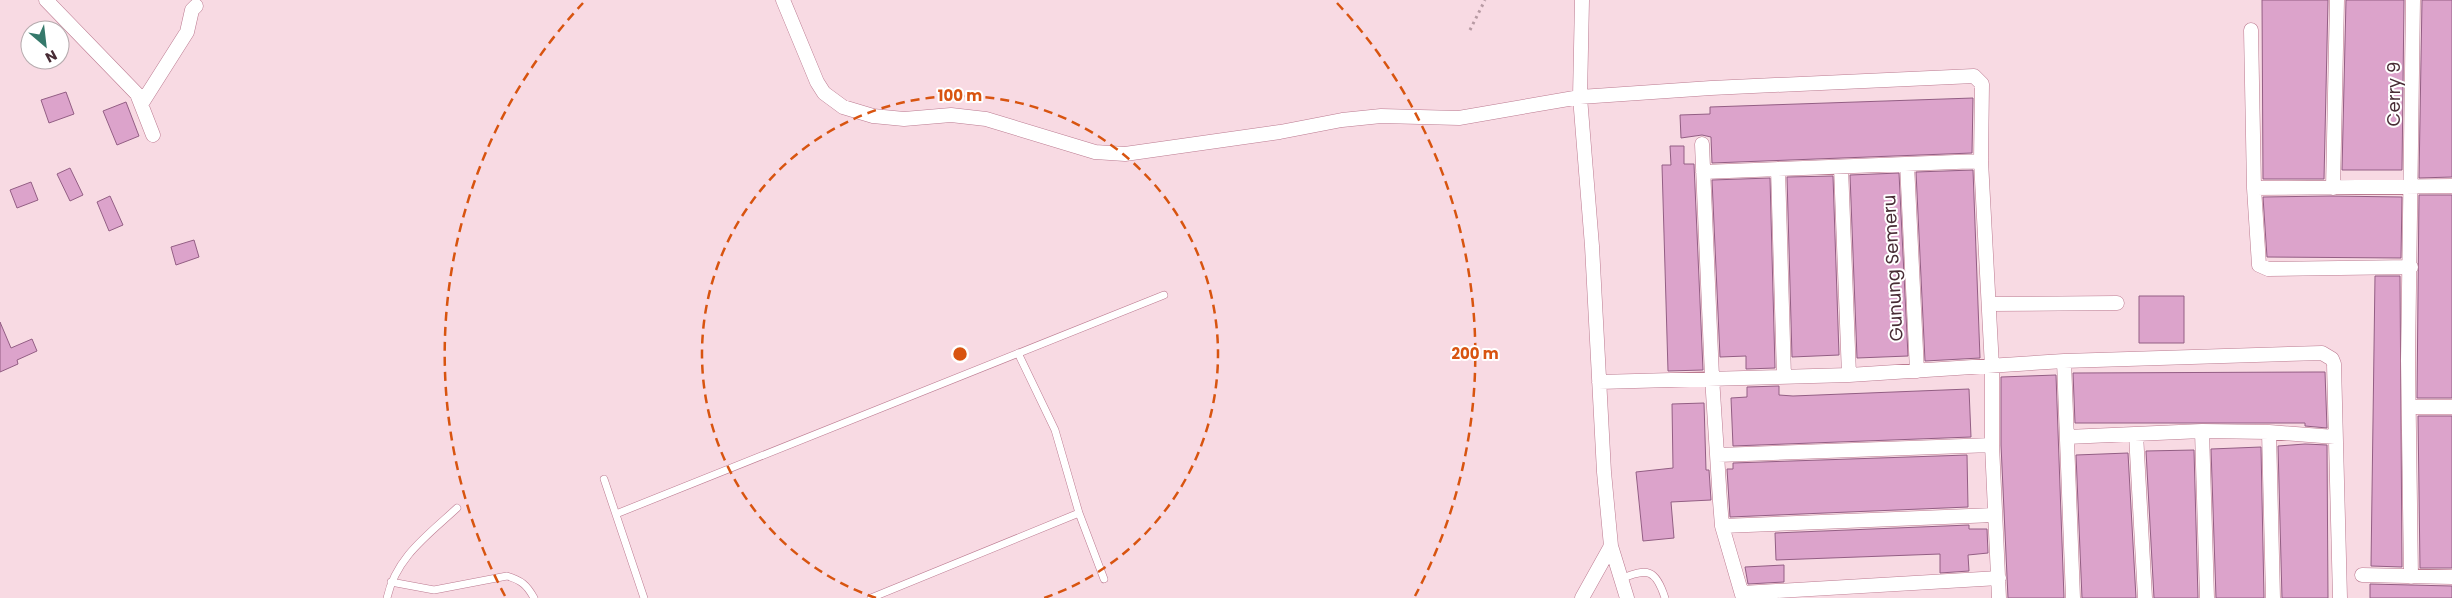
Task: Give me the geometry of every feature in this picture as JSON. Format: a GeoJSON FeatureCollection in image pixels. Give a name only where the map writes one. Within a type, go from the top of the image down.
{"type":"FeatureCollection","features":[{"type":"Feature","properties":{"kind":"street"},"geometry":{"type":"LineString","coordinates":[[46,0],[137,94],[153,135]]}},
{"type":"Feature","properties":{"kind":"street"},"geometry":{"type":"LineString","coordinates":[[783,0],[817,82],[824,94],[843,107],[873,116],[904,119],[951,115],[986,119],[1095,152],[1133,153],[1381,116],[1459,118],[1580,97],[1711,88],[1974,76],[1982,84],[1981,162],[1992,367],[1994,515],[1999,598]]}},
{"type":"Feature","properties":{"kind":"street"},"geometry":{"type":"LineString","coordinates":[[1582,0],[1580,97],[1611,546],[1627,598]]}},
{"type":"Feature","properties":{"kind":"street"},"geometry":{"type":"LineString","coordinates":[[2333,188],[2337,0]]}},
{"type":"Feature","properties":{"kind":"street","name":"Cerry 9"},"geometry":{"type":"LineString","coordinates":[[2411,577],[2409,407],[2413,0]]}},
{"type":"Feature","properties":{"kind":"street"},"geometry":{"type":"LineString","coordinates":[[142,103],[187,32],[192,10],[196,6]]}},
{"type":"Feature","properties":{"kind":"street"},"geometry":{"type":"LineString","coordinates":[[2251,30],[2254,188],[2258,262],[2261,268],[2268,270],[2410,267]]}},
{"type":"Feature","properties":{"kind":"street"},"geometry":{"type":"LineString","coordinates":[[1702,144],[1712,377],[1722,526],[1742,595],[1998,578]]}},
{"type":"Feature","properties":{"kind":"street"},"geometry":{"type":"LineString","coordinates":[[1703,172],[1981,162]]}},
{"type":"Feature","properties":{"kind":"street","name":"Gunung Semeru"},"geometry":{"type":"LineString","coordinates":[[1907,164],[1916,371]]}},
{"type":"Feature","properties":{"kind":"street"},"geometry":{"type":"LineString","coordinates":[[1841,166],[1849,375]]}},
{"type":"Feature","properties":{"kind":"street"},"geometry":{"type":"LineString","coordinates":[[1778,169],[1784,377]]}},
{"type":"Feature","properties":{"kind":"street"},"geometry":{"type":"LineString","coordinates":[[2254,188],[2452,186]]}},
{"type":"Feature","properties":{"kind":"street"},"geometry":{"type":"LineString","coordinates":[[1989,304],[2117,303]]}},
{"type":"Feature","properties":{"kind":"street"},"geometry":{"type":"LineString","coordinates":[[1599,382],[1712,377],[1849,375],[2064,361],[2322,353],[2332,360],[2334,364],[2340,598]]}},
{"type":"Feature","properties":{"kind":"street"},"geometry":{"type":"LineString","coordinates":[[2064,361],[2073,598]]}},
{"type":"Feature","properties":{"kind":"street"},"geometry":{"type":"LineString","coordinates":[[2409,407],[2452,407]]}},
{"type":"Feature","properties":{"kind":"street"},"geometry":{"type":"LineString","coordinates":[[2067,437],[2202,431],[2269,432],[2335,437]]}},
{"type":"Feature","properties":{"kind":"street"},"geometry":{"type":"LineString","coordinates":[[2202,431],[2207,598]]}},
{"type":"Feature","properties":{"kind":"street"},"geometry":{"type":"LineString","coordinates":[[2269,432],[2273,598]]}},
{"type":"Feature","properties":{"kind":"street"},"geometry":{"type":"LineString","coordinates":[[2136,434],[2145,598]]}},
{"type":"Feature","properties":{"kind":"street"},"geometry":{"type":"LineString","coordinates":[[1718,456],[1992,445]]}},
{"type":"Feature","properties":{"kind":"street"},"geometry":{"type":"LineString","coordinates":[[1722,526],[1994,515]]}},
{"type":"Feature","properties":{"kind":"street"},"geometry":{"type":"LineString","coordinates":[[1582,598],[1611,546]]}},
{"type":"Feature","properties":{"kind":"street"},"geometry":{"type":"LineString","coordinates":[[2362,575],[2452,577]]}},
{"type":"Feature","properties":{"kind":"lane"},"geometry":{"type":"LineString","coordinates":[[616,514],[1164,295]]}},
{"type":"Feature","properties":{"kind":"lane"},"geometry":{"type":"LineString","coordinates":[[1018,353],[1055,430],[1079,513],[1104,579]]}},
{"type":"Feature","properties":{"kind":"lane"},"geometry":{"type":"LineString","coordinates":[[604,479],[644,598]]}},
{"type":"Feature","properties":{"kind":"lane"},"geometry":{"type":"LineString","coordinates":[[387,598],[391,582],[403,560],[413,548],[457,508]]}},
{"type":"Feature","properties":{"kind":"lane"},"geometry":{"type":"LineString","coordinates":[[871,598],[1079,513]]}},
{"type":"Feature","properties":{"kind":"lane"},"geometry":{"type":"LineString","coordinates":[[1621,579],[1637,572],[1651,573],[1660,580],[1665,598]]}},
{"type":"Feature","properties":{"kind":"lane"},"geometry":{"type":"LineString","coordinates":[[391,582],[434,590],[507,576],[519,579],[527,586],[534,598]]}},
{"type":"Feature","properties":{"kind":"path"},"geometry":{"type":"LineString","coordinates":[[1470,30],[1485,0]]}},
{"type":"Feature","properties":{"kind":"building"},"geometry":{"type":"Polygon","coordinates":[[[2262,0],[2328,0],[2324,179],[2263,179],[2262,0]]]}},
{"type":"Feature","properties":{"kind":"building"},"geometry":{"type":"Polygon","coordinates":[[[2346,0],[2404,0],[2402,170],[2342,170],[2346,0]]]}},
{"type":"Feature","properties":{"kind":"building"},"geometry":{"type":"Polygon","coordinates":[[[2422,0],[2452,0],[2452,177],[2419,178],[2422,0]]]}},
{"type":"Feature","properties":{"kind":"building"},"geometry":{"type":"Polygon","coordinates":[[[66,92],[74,114],[49,123],[41,100],[66,92]]]}},
{"type":"Feature","properties":{"kind":"building"},"geometry":{"type":"Polygon","coordinates":[[[1973,98],[1972,153],[1712,163],[1711,137],[1702,135],[1681,138],[1680,115],[1710,114],[1710,107],[1973,98]]]}},
{"type":"Feature","properties":{"kind":"building"},"geometry":{"type":"Polygon","coordinates":[[[126,102],[139,136],[117,145],[103,111],[126,102]]]}},
{"type":"Feature","properties":{"kind":"building"},"geometry":{"type":"Polygon","coordinates":[[[1670,146],[1684,146],[1684,164],[1694,164],[1703,370],[1668,371],[1662,165],[1671,165],[1670,146]]]}},
{"type":"Feature","properties":{"kind":"building"},"geometry":{"type":"Polygon","coordinates":[[[70,168],[83,195],[70,201],[57,174],[70,168]]]}},
{"type":"Feature","properties":{"kind":"building"},"geometry":{"type":"Polygon","coordinates":[[[1973,170],[1980,358],[1925,361],[1916,172],[1973,170]]]}},
{"type":"Feature","properties":{"kind":"building"},"geometry":{"type":"Polygon","coordinates":[[[1899,173],[1908,356],[1857,358],[1850,175],[1899,173]]]}},
{"type":"Feature","properties":{"kind":"building"},"geometry":{"type":"Polygon","coordinates":[[[1833,176],[1839,355],[1792,357],[1787,177],[1833,176]]]}},
{"type":"Feature","properties":{"kind":"building"},"geometry":{"type":"Polygon","coordinates":[[[1770,178],[1775,368],[1746,369],[1746,356],[1720,357],[1712,180],[1770,178]]]}},
{"type":"Feature","properties":{"kind":"building"},"geometry":{"type":"Polygon","coordinates":[[[31,182],[38,200],[17,208],[10,190],[31,182]]]}},
{"type":"Feature","properties":{"kind":"building"},"geometry":{"type":"Polygon","coordinates":[[[2419,195],[2452,195],[2452,398],[2417,398],[2419,195]]]}},
{"type":"Feature","properties":{"kind":"building"},"geometry":{"type":"Polygon","coordinates":[[[110,196],[123,225],[109,231],[97,202],[110,196]]]}},
{"type":"Feature","properties":{"kind":"building"},"geometry":{"type":"Polygon","coordinates":[[[2263,197],[2402,197],[2401,258],[2267,257],[2263,197]]]}},
{"type":"Feature","properties":{"kind":"building"},"geometry":{"type":"Polygon","coordinates":[[[194,240],[199,257],[176,265],[171,247],[194,240]]]}},
{"type":"Feature","properties":{"kind":"building"},"geometry":{"type":"Polygon","coordinates":[[[2375,276],[2400,276],[2402,567],[2371,566],[2375,276]]]}},
{"type":"Feature","properties":{"kind":"building"},"geometry":{"type":"Polygon","coordinates":[[[2139,296],[2184,296],[2184,343],[2139,343],[2139,296]]]}},
{"type":"Feature","properties":{"kind":"building"},"geometry":{"type":"Polygon","coordinates":[[[0,322],[11,348],[32,339],[37,351],[17,360],[18,364],[0,372],[0,322]]]}},
{"type":"Feature","properties":{"kind":"building"},"geometry":{"type":"Polygon","coordinates":[[[2325,372],[2327,428],[2305,426],[2305,423],[2075,423],[2073,373],[2325,372]]]}},
{"type":"Feature","properties":{"kind":"building"},"geometry":{"type":"Polygon","coordinates":[[[2056,375],[2064,598],[2008,598],[2001,445],[2001,377],[2056,375]]]}},
{"type":"Feature","properties":{"kind":"building"},"geometry":{"type":"Polygon","coordinates":[[[1779,386],[1779,395],[1793,396],[1969,389],[1971,437],[1733,446],[1731,398],[1747,397],[1747,387],[1779,386]]]}},
{"type":"Feature","properties":{"kind":"building"},"geometry":{"type":"Polygon","coordinates":[[[1704,403],[1706,470],[1709,470],[1711,500],[1671,502],[1674,538],[1643,541],[1636,472],[1673,468],[1672,404],[1704,403]]]}},
{"type":"Feature","properties":{"kind":"building"},"geometry":{"type":"Polygon","coordinates":[[[2418,416],[2452,416],[2452,568],[2420,568],[2418,416]]]}},
{"type":"Feature","properties":{"kind":"building"},"geometry":{"type":"Polygon","coordinates":[[[2327,445],[2328,598],[2282,598],[2278,446],[2327,445]]]}},
{"type":"Feature","properties":{"kind":"building"},"geometry":{"type":"Polygon","coordinates":[[[2261,447],[2264,598],[2216,598],[2211,449],[2261,447]]]}},
{"type":"Feature","properties":{"kind":"building"},"geometry":{"type":"Polygon","coordinates":[[[2194,450],[2198,598],[2154,598],[2146,451],[2194,450]]]}},
{"type":"Feature","properties":{"kind":"building"},"geometry":{"type":"Polygon","coordinates":[[[2128,453],[2136,598],[2082,598],[2076,455],[2128,453]]]}},
{"type":"Feature","properties":{"kind":"building"},"geometry":{"type":"Polygon","coordinates":[[[1967,455],[1968,507],[1730,517],[1727,469],[1733,469],[1733,463],[1967,455]]]}},
{"type":"Feature","properties":{"kind":"building"},"geometry":{"type":"Polygon","coordinates":[[[1969,525],[1969,529],[1987,529],[1988,553],[1968,555],[1969,571],[1940,573],[1940,554],[1776,560],[1775,533],[1969,525]]]}},
{"type":"Feature","properties":{"kind":"building"},"geometry":{"type":"Polygon","coordinates":[[[1784,565],[1784,582],[1748,584],[1745,567],[1784,565]]]}},
{"type":"Feature","properties":{"kind":"building"},"geometry":{"type":"Polygon","coordinates":[[[2370,584],[2452,586],[2452,598],[2370,598],[2370,584]]]}}]}
